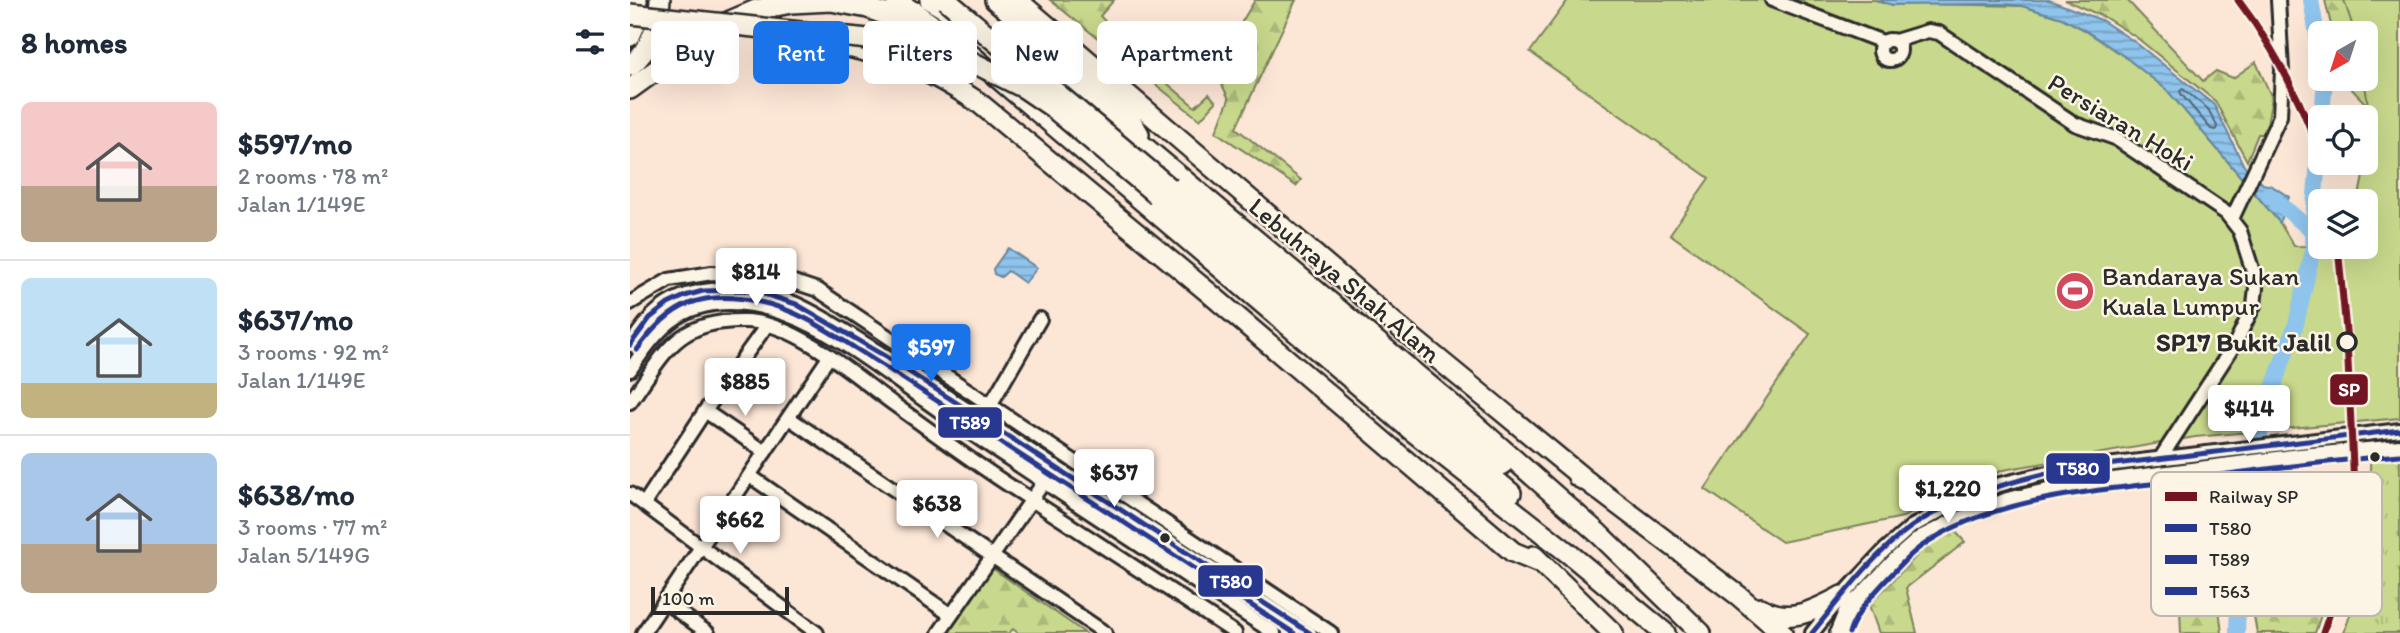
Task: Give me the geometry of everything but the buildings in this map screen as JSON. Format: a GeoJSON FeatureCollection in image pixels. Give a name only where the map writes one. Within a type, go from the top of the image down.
{"type":"FeatureCollection","features":[{"type":"Feature","properties":{"kind":"highway"},"geometry":{"type":"LineString","coordinates":[[630,36],[635,25],[633,0]]}},
{"type":"Feature","properties":{"kind":"highway"},"geometry":{"type":"LineString","coordinates":[[630,66],[641,57],[658,23],[660,0]]}},
{"type":"Feature","properties":{"kind":"highway","name":"Lebuhraya Shah Alam"},"geometry":{"type":"LineString","coordinates":[[896,0],[923,6],[1023,55],[1080,93],[1443,397],[1599,534],[1702,633]]}},
{"type":"Feature","properties":{"kind":"highway"},"geometry":{"type":"LineString","coordinates":[[946,0],[1555,529],[1572,556],[1665,633]]}},
{"type":"Feature","properties":{"kind":"highway"},"geometry":{"type":"LineString","coordinates":[[995,0],[1123,108],[1147,148]]}},
{"type":"Feature","properties":{"kind":"highway"},"geometry":{"type":"LineString","coordinates":[[1017,0],[1398,326],[1588,482],[1738,596],[1782,633]]}},
{"type":"Feature","properties":{"kind":"highway"},"geometry":{"type":"LineString","coordinates":[[729,21],[792,3],[831,1],[884,14],[923,6]]}},
{"type":"Feature","properties":{"kind":"highway","name":"Lebuhraya Shah Alam"},"geometry":{"type":"LineString","coordinates":[[923,6],[951,38],[1410,430],[1572,556]]}},
{"type":"Feature","properties":{"kind":"highway"},"geometry":{"type":"LineString","coordinates":[[630,14],[753,27]]}},
{"type":"Feature","properties":{"kind":"highway"},"geometry":{"type":"LineString","coordinates":[[849,38],[906,43],[955,55],[994,71],[1052,107],[1164,191],[1685,619]]}},
{"type":"Feature","properties":{"kind":"highway"},"geometry":{"type":"LineString","coordinates":[[849,49],[904,62],[946,81],[1008,125],[1513,551],[1542,565]]}},
{"type":"Feature","properties":{"kind":"highway"},"geometry":{"type":"LineString","coordinates":[[630,89],[651,74]]}},
{"type":"Feature","properties":{"kind":"highway"},"geometry":{"type":"LineString","coordinates":[[630,104],[654,84]]}},
{"type":"Feature","properties":{"kind":"highway"},"geometry":{"type":"LineString","coordinates":[[1443,397],[1466,401],[1489,415],[1557,468],[1588,482]]}},
{"type":"Feature","properties":{"kind":"highway"},"geometry":{"type":"LineString","coordinates":[[1410,430],[1412,442],[1433,467],[1613,633]]}},
{"type":"Feature","properties":{"kind":"highway"},"geometry":{"type":"LineString","coordinates":[[1738,596],[1769,613],[1786,617],[1847,600],[1840,633]]}},
{"type":"Feature","properties":{"kind":"street","name":"Persiaran Hoki"},"geometry":{"type":"LineString","coordinates":[[1772,0],[1889,42],[1928,31],[1939,33],[2075,124],[2115,138],[2232,219]]}},
{"type":"Feature","properties":{"kind":"street"},"geometry":{"type":"LineString","coordinates":[[2160,458],[2236,342],[2254,305],[2255,278],[2242,237],[2232,219],[2280,116],[2282,70],[2278,0]]}},
{"type":"Feature","properties":{"kind":"street"},"geometry":{"type":"LineString","coordinates":[[630,303],[669,280],[712,273],[776,276],[818,290],[1331,633]]}},
{"type":"Feature","properties":{"kind":"street"},"geometry":{"type":"LineString","coordinates":[[630,345],[653,315],[675,301],[718,289],[754,290],[793,302],[815,313],[1055,466],[1310,633]]}},
{"type":"Feature","properties":{"kind":"street"},"geometry":{"type":"LineString","coordinates":[[630,370],[662,327],[675,317],[708,306],[728,303],[772,309],[815,328],[871,362],[971,434],[1274,633]]}},
{"type":"Feature","properties":{"kind":"street"},"geometry":{"type":"LineString","coordinates":[[971,434],[991,405],[1040,319]]}},
{"type":"Feature","properties":{"kind":"street"},"geometry":{"type":"LineString","coordinates":[[630,402],[667,351],[678,338],[689,331],[727,321],[767,324],[829,357],[1031,499],[1235,633]]}},
{"type":"Feature","properties":{"kind":"street"},"geometry":{"type":"LineString","coordinates":[[644,504],[705,411],[767,324]]}},
{"type":"Feature","properties":{"kind":"street"},"geometry":{"type":"LineString","coordinates":[[643,633],[829,357]]}},
{"type":"Feature","properties":{"kind":"street"},"geometry":{"type":"LineString","coordinates":[[705,411],[765,453]]}},
{"type":"Feature","properties":{"kind":"street"},"geometry":{"type":"LineString","coordinates":[[789,418],[1105,633]]}},
{"type":"Feature","properties":{"kind":"street"},"geometry":{"type":"LineString","coordinates":[[2170,472],[2400,430]]}},
{"type":"Feature","properties":{"kind":"street"},"geometry":{"type":"LineString","coordinates":[[1847,600],[1885,550],[1911,527],[2000,484],[2056,471],[2201,454],[2400,446]]}},
{"type":"Feature","properties":{"kind":"street"},"geometry":{"type":"LineString","coordinates":[[939,633],[1055,466]]}},
{"type":"Feature","properties":{"kind":"street"},"geometry":{"type":"LineString","coordinates":[[1812,633],[1920,537],[1948,523],[2007,499],[2074,484],[2151,474]]}},
{"type":"Feature","properties":{"kind":"street"},"geometry":{"type":"LineString","coordinates":[[750,476],[951,615]]}},
{"type":"Feature","properties":{"kind":"street"},"geometry":{"type":"LineString","coordinates":[[630,494],[817,633]]}},
{"type":"Feature","properties":{"kind":"street"},"geometry":{"type":"LineString","coordinates":[[665,602],[708,633]]}},
{"type":"Feature","properties":{"kind":"green space"},"geometry":{"type":"Polygon","coordinates":[[[1050,0],[1114,0],[1100,16],[1105,21],[1097,21],[1097,38],[1083,26],[1083,21],[1076,21],[1050,0]]]}},
{"type":"Feature","properties":{"kind":"green space"},"geometry":{"type":"Polygon","coordinates":[[[1255,0],[1296,0],[1257,83],[1257,21],[1242,21],[1255,0]]]}},
{"type":"Feature","properties":{"kind":"green space","name":"Bandaraya Sukan Kuala Lumpur"},"geometry":{"type":"Polygon","coordinates":[[[1568,0],[1876,0],[1882,3],[2022,6],[2062,18],[2083,29],[2124,56],[2167,90],[2280,223],[2294,246],[2308,246],[2308,259],[2378,259],[2378,189],[2360,189],[2363,175],[2378,175],[2378,105],[2368,105],[2366,91],[2378,91],[2378,21],[2351,21],[2344,0],[2400,0],[2400,418],[2195,437],[2003,470],[1903,517],[1782,542],[1705,489],[1810,334],[1670,234],[1709,178],[1530,52],[1568,0]]]}},
{"type":"Feature","properties":{"kind":"green space"},"geometry":{"type":"Polygon","coordinates":[[[2065,0],[2127,0],[2203,81],[2216,71],[2233,78],[2256,62],[2272,98],[2265,134],[2258,134],[2247,161],[2215,101],[2136,37],[2104,17],[2065,0]]]}},
{"type":"Feature","properties":{"kind":"green space"},"geometry":{"type":"Polygon","coordinates":[[[2325,0],[2400,0],[2391,101],[2365,103],[2354,91],[2378,91],[2378,21],[2330,21],[2325,0]]]}},
{"type":"Feature","properties":{"kind":"green space"},"geometry":{"type":"Polygon","coordinates":[[[1155,84],[1168,84],[1195,107],[1209,94],[1216,102],[1200,120],[1155,84]]]}},
{"type":"Feature","properties":{"kind":"green space"},"geometry":{"type":"Polygon","coordinates":[[[1222,84],[1257,84],[1236,128],[1301,180],[1296,186],[1216,132],[1229,99],[1222,84]]]}},
{"type":"Feature","properties":{"kind":"green space"},"geometry":{"type":"Polygon","coordinates":[[[2400,457],[2400,633],[2344,633],[2350,616],[2382,616],[2382,472],[2370,472],[2370,459],[2400,457]]]}},
{"type":"Feature","properties":{"kind":"green space"},"geometry":{"type":"Polygon","coordinates":[[[1953,529],[1965,542],[1906,588],[1917,633],[1879,633],[1869,605],[1931,541],[1953,529]]]}},
{"type":"Feature","properties":{"kind":"green space"},"geometry":{"type":"Polygon","coordinates":[[[992,568],[1085,633],[1018,633],[1013,629],[1009,633],[947,633],[992,568]]]}},
{"type":"Feature","properties":{"kind":"green space"},"geometry":{"type":"Polygon","coordinates":[[[2180,616],[2220,616],[2222,633],[2181,633],[2180,616]]]}},
{"type":"Feature","properties":{"kind":"green space"},"geometry":{"type":"Polygon","coordinates":[[[2254,616],[2321,616],[2315,633],[2257,633],[2254,616]]]}},
{"type":"Feature","properties":{"kind":"water"},"geometry":{"type":"Polygon","coordinates":[[[1876,0],[2049,0],[2101,20],[2135,42],[2214,105],[2244,166],[2263,184],[2272,186],[2289,197],[2280,223],[2167,90],[2124,56],[2083,29],[2062,18],[2022,6],[1892,5],[1876,0]]]}},
{"type":"Feature","properties":{"kind":"water"},"geometry":{"type":"Polygon","coordinates":[[[1008,248],[1037,268],[1025,283],[1008,271],[1001,277],[994,274],[993,269],[1008,248]]]}},
{"type":"Feature","properties":{"kind":"waterway"},"geometry":{"type":"LineString","coordinates":[[2311,0],[2315,21]]}},
{"type":"Feature","properties":{"kind":"waterway"},"geometry":{"type":"LineString","coordinates":[[2323,105],[2324,91]]}},
{"type":"Feature","properties":{"kind":"waterway"},"geometry":{"type":"LineString","coordinates":[[2251,472],[2267,404],[2296,324],[2313,250],[2317,175]]}},
{"type":"Feature","properties":{"kind":"waterway"},"geometry":{"type":"LineString","coordinates":[[2268,194],[2308,228]]}},
{"type":"Feature","properties":{"kind":"waterway"},"geometry":{"type":"LineString","coordinates":[[2237,616],[2237,633]]}},
{"type":"Feature","properties":{"kind":"rail line","name":"SP"},"geometry":{"type":"LineString","coordinates":[[2238,0],[2285,74],[2308,123]]}},
{"type":"Feature","properties":{"kind":"rail line","name":"SP"},"geometry":{"type":"LineString","coordinates":[[2339,259],[2347,341],[2353,472]]}},
{"type":"Feature","properties":{"kind":"rail line","name":"SP"},"geometry":{"type":"LineString","coordinates":[[2323,633],[2329,616]]}},
{"type":"Feature","properties":{"kind":"transit line","name":"T580"},"geometry":{"type":"LineString","coordinates":[[630,345],[650,318],[668,304],[703,291],[742,290],[796,304],[880,353],[1310,633]]}},
{"type":"Feature","properties":{"kind":"transit line","name":"T589"},"geometry":{"type":"LineString","coordinates":[[637,350],[649,334],[675,311],[705,299],[740,298],[773,305],[798,315],[878,363],[1294,633]]}},
{"type":"Feature","properties":{"kind":"transit line","name":"T580"},"geometry":{"type":"LineString","coordinates":[[1812,633],[1858,577],[1897,538],[1928,516],[1981,492],[2056,471],[2400,430]]}},
{"type":"Feature","properties":{"kind":"transit line","name":"T563"},"geometry":{"type":"LineString","coordinates":[[2245,472],[2400,455]]}},
{"type":"Feature","properties":{"kind":"transit line","name":"T563"},"geometry":{"type":"LineString","coordinates":[[1849,633],[1866,603],[1911,554],[1948,531],[1979,517],[2012,507],[2082,493],[2151,484]]}},
{"type":"Feature","properties":{"kind":"place","name":"Bandaraya Sukan Kuala Lumpur"},"geometry":{"type":"Point","coordinates":[2075,291]}},
{"type":"Feature","properties":{"kind":"place","name":"SP17 Bukit Jalil"},"geometry":{"type":"Point","coordinates":[2347,342]}}]}
